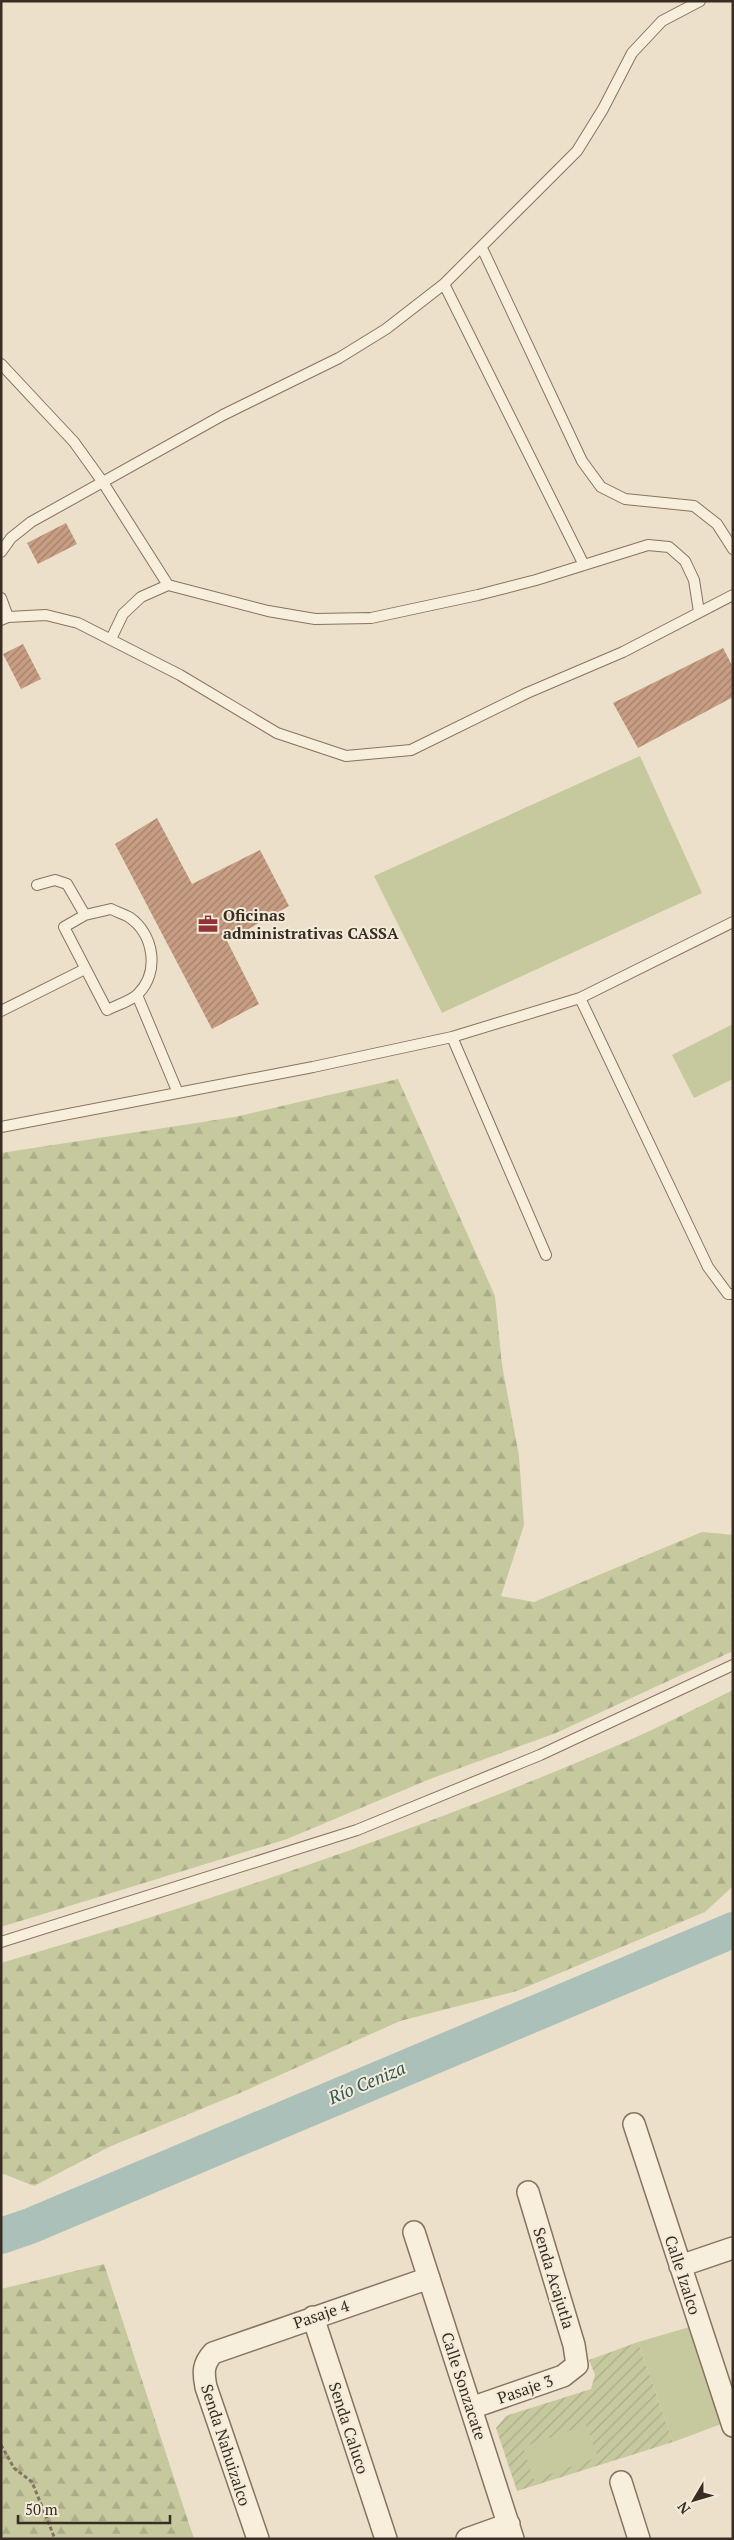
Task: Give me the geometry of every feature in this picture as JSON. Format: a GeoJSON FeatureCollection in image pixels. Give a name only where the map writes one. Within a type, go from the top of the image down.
{"type":"FeatureCollection","features":[{"type":"Feature","properties":{"kind":"street","name":"Calle Izalco"},"geometry":{"type":"LineString","coordinates":[[634,2124],[733,2426]]}},
{"type":"Feature","properties":{"kind":"street","name":"Senda Acajutla"},"geometry":{"type":"LineString","coordinates":[[528,2192],[574,2345],[577,2365]]}},
{"type":"Feature","properties":{"kind":"street","name":"Calle Sonzacate"},"geometry":{"type":"LineString","coordinates":[[414,2232],[511,2532]]}},
{"type":"Feature","properties":{"kind":"street"},"geometry":{"type":"LineString","coordinates":[[680,2266],[733,2248]]}},
{"type":"Feature","properties":{"kind":"street","name":"Pasaje 4"},"geometry":{"type":"LineString","coordinates":[[213,2353],[429,2278]]}},
{"type":"Feature","properties":{"kind":"street","name":"Senda Caluco"},"geometry":{"type":"LineString","coordinates":[[313,2317],[386,2539]]}},
{"type":"Feature","properties":{"kind":"street","name":"Senda Nahuizalco"},"geometry":{"type":"LineString","coordinates":[[213,2353],[206,2361],[203,2373],[206,2387],[258,2539]]}},
{"type":"Feature","properties":{"kind":"street","name":"Pasaje 3"},"geometry":{"type":"LineString","coordinates":[[471,2408],[563,2376],[577,2365]]}},
{"type":"Feature","properties":{"kind":"street"},"geometry":{"type":"LineString","coordinates":[[621,2482],[639,2539]]}},
{"type":"Feature","properties":{"kind":"street"},"geometry":{"type":"LineString","coordinates":[[466,2539],[511,2532]]}},
{"type":"Feature","properties":{"kind":"lane"},"geometry":{"type":"LineString","coordinates":[[1,552],[11,538],[31,522],[223,414],[339,358],[386,329],[444,284],[578,151],[632,52],[662,21],[700,1]]}},
{"type":"Feature","properties":{"kind":"lane"},"geometry":{"type":"LineString","coordinates":[[482,248],[582,461],[601,487],[625,499],[694,506],[717,524],[733,549]]}},
{"type":"Feature","properties":{"kind":"lane"},"geometry":{"type":"LineString","coordinates":[[444,284],[584,565]]}},
{"type":"Feature","properties":{"kind":"lane"},"geometry":{"type":"LineString","coordinates":[[1,364],[74,442],[102,481],[168,585]]}},
{"type":"Feature","properties":{"kind":"lane"},"geometry":{"type":"LineString","coordinates":[[111,639],[123,614],[141,596],[168,585],[268,611],[315,619],[371,618],[478,596],[648,545],[669,547],[685,561],[694,580],[699,612]]}},
{"type":"Feature","properties":{"kind":"lane"},"geometry":{"type":"LineString","coordinates":[[1,598],[4,619],[46,615],[78,622],[180,675],[277,733],[346,756],[411,750],[527,693],[623,652],[733,595]]}},
{"type":"Feature","properties":{"kind":"lane"},"geometry":{"type":"LineString","coordinates":[[38,885],[55,880],[68,884],[85,915]]}},
{"type":"Feature","properties":{"kind":"lane"},"geometry":{"type":"LineString","coordinates":[[111,909],[130,918],[145,936],[154,958],[150,980],[137,995],[108,1010],[85,969],[64,927],[85,915],[111,909]]}},
{"type":"Feature","properties":{"kind":"lane"},"geometry":{"type":"LineString","coordinates":[[1,1128],[452,1037],[580,998],[733,922]]}},
{"type":"Feature","properties":{"kind":"lane"},"geometry":{"type":"LineString","coordinates":[[1,1011],[85,969]]}},
{"type":"Feature","properties":{"kind":"lane"},"geometry":{"type":"LineString","coordinates":[[137,995],[178,1093]]}},
{"type":"Feature","properties":{"kind":"lane"},"geometry":{"type":"LineString","coordinates":[[580,998],[708,1267],[728,1294],[733,1294]]}},
{"type":"Feature","properties":{"kind":"lane"},"geometry":{"type":"LineString","coordinates":[[452,1037],[546,1254]]}},
{"type":"Feature","properties":{"kind":"lane"},"geometry":{"type":"LineString","coordinates":[[1,1942],[357,1830],[540,1755],[733,1665]]}},
{"type":"Feature","properties":{"kind":"path"},"geometry":{"type":"LineString","coordinates":[[1,2445],[14,2468],[32,2482],[55,2539]]}},
{"type":"Feature","properties":{"kind":"green space"},"geometry":{"type":"Polygon","coordinates":[[[640,756],[702,893],[442,1013],[374,876],[640,756]]]}},
{"type":"Feature","properties":{"kind":"green space"},"geometry":{"type":"Polygon","coordinates":[[[733,1024],[733,1079],[694,1098],[672,1055],[733,1024]]]}},
{"type":"Feature","properties":{"kind":"green space"},"geometry":{"type":"Polygon","coordinates":[[[398,1079],[495,1296],[502,1365],[519,1456],[524,1525],[501,1596],[534,1602],[702,1532],[733,1535],[733,1651],[556,1733],[430,1779],[287,1839],[1,1927],[1,1153],[235,1117],[398,1079]]]}},
{"type":"Feature","properties":{"kind":"green space"},"geometry":{"type":"Polygon","coordinates":[[[733,1690],[733,1886],[705,1912],[517,1991],[400,2021],[240,2093],[109,2147],[34,2186],[1,2173],[1,1963],[159,1915],[393,1834],[547,1775],[623,1743],[733,1690]]]}},
{"type":"Feature","properties":{"kind":"green space"},"geometry":{"type":"Polygon","coordinates":[[[104,2264],[194,2539],[1,2539],[1,2289],[104,2264]]]}},
{"type":"Feature","properties":{"kind":"green space"},"geometry":{"type":"Polygon","coordinates":[[[693,2326],[724,2423],[673,2442],[638,2342],[693,2326]]]}},
{"type":"Feature","properties":{"kind":"green space"},"geometry":{"type":"Polygon","coordinates":[[[638,2342],[673,2442],[517,2491],[496,2428],[506,2416],[591,2389],[595,2375],[589,2360],[638,2342]]]}},
{"type":"Feature","properties":{"kind":"green space"},"geometry":{"type":"Polygon","coordinates":[[[586,2425],[598,2457],[534,2480],[523,2447],[586,2425]]]}},
{"type":"Feature","properties":{"kind":"building"},"geometry":{"type":"Polygon","coordinates":[[[66,523],[77,544],[38,564],[27,543],[66,523]]]}},
{"type":"Feature","properties":{"kind":"building"},"geometry":{"type":"Polygon","coordinates":[[[23,644],[41,679],[21,689],[3,654],[23,644]]]}},
{"type":"Feature","properties":{"kind":"building"},"geometry":{"type":"Polygon","coordinates":[[[723,648],[733,667],[733,697],[638,748],[613,703],[723,648]]]}},
{"type":"Feature","properties":{"kind":"building","name":"Oficinas administrativas CASSA"},"geometry":{"type":"Polygon","coordinates":[[[157,818],[192,884],[260,850],[289,906],[227,941],[259,1004],[212,1029],[115,844],[157,818]]]}},
{"type":"Feature","properties":{"kind":"waterway","name":"Río Ceniza"},"geometry":{"type":"LineString","coordinates":[[1,2236],[30,2226],[733,1930]]}},
{"type":"Feature","properties":{"kind":"place","name":"Oficinas administrativas CASSA"},"geometry":{"type":"Point","coordinates":[208,924]}}]}
